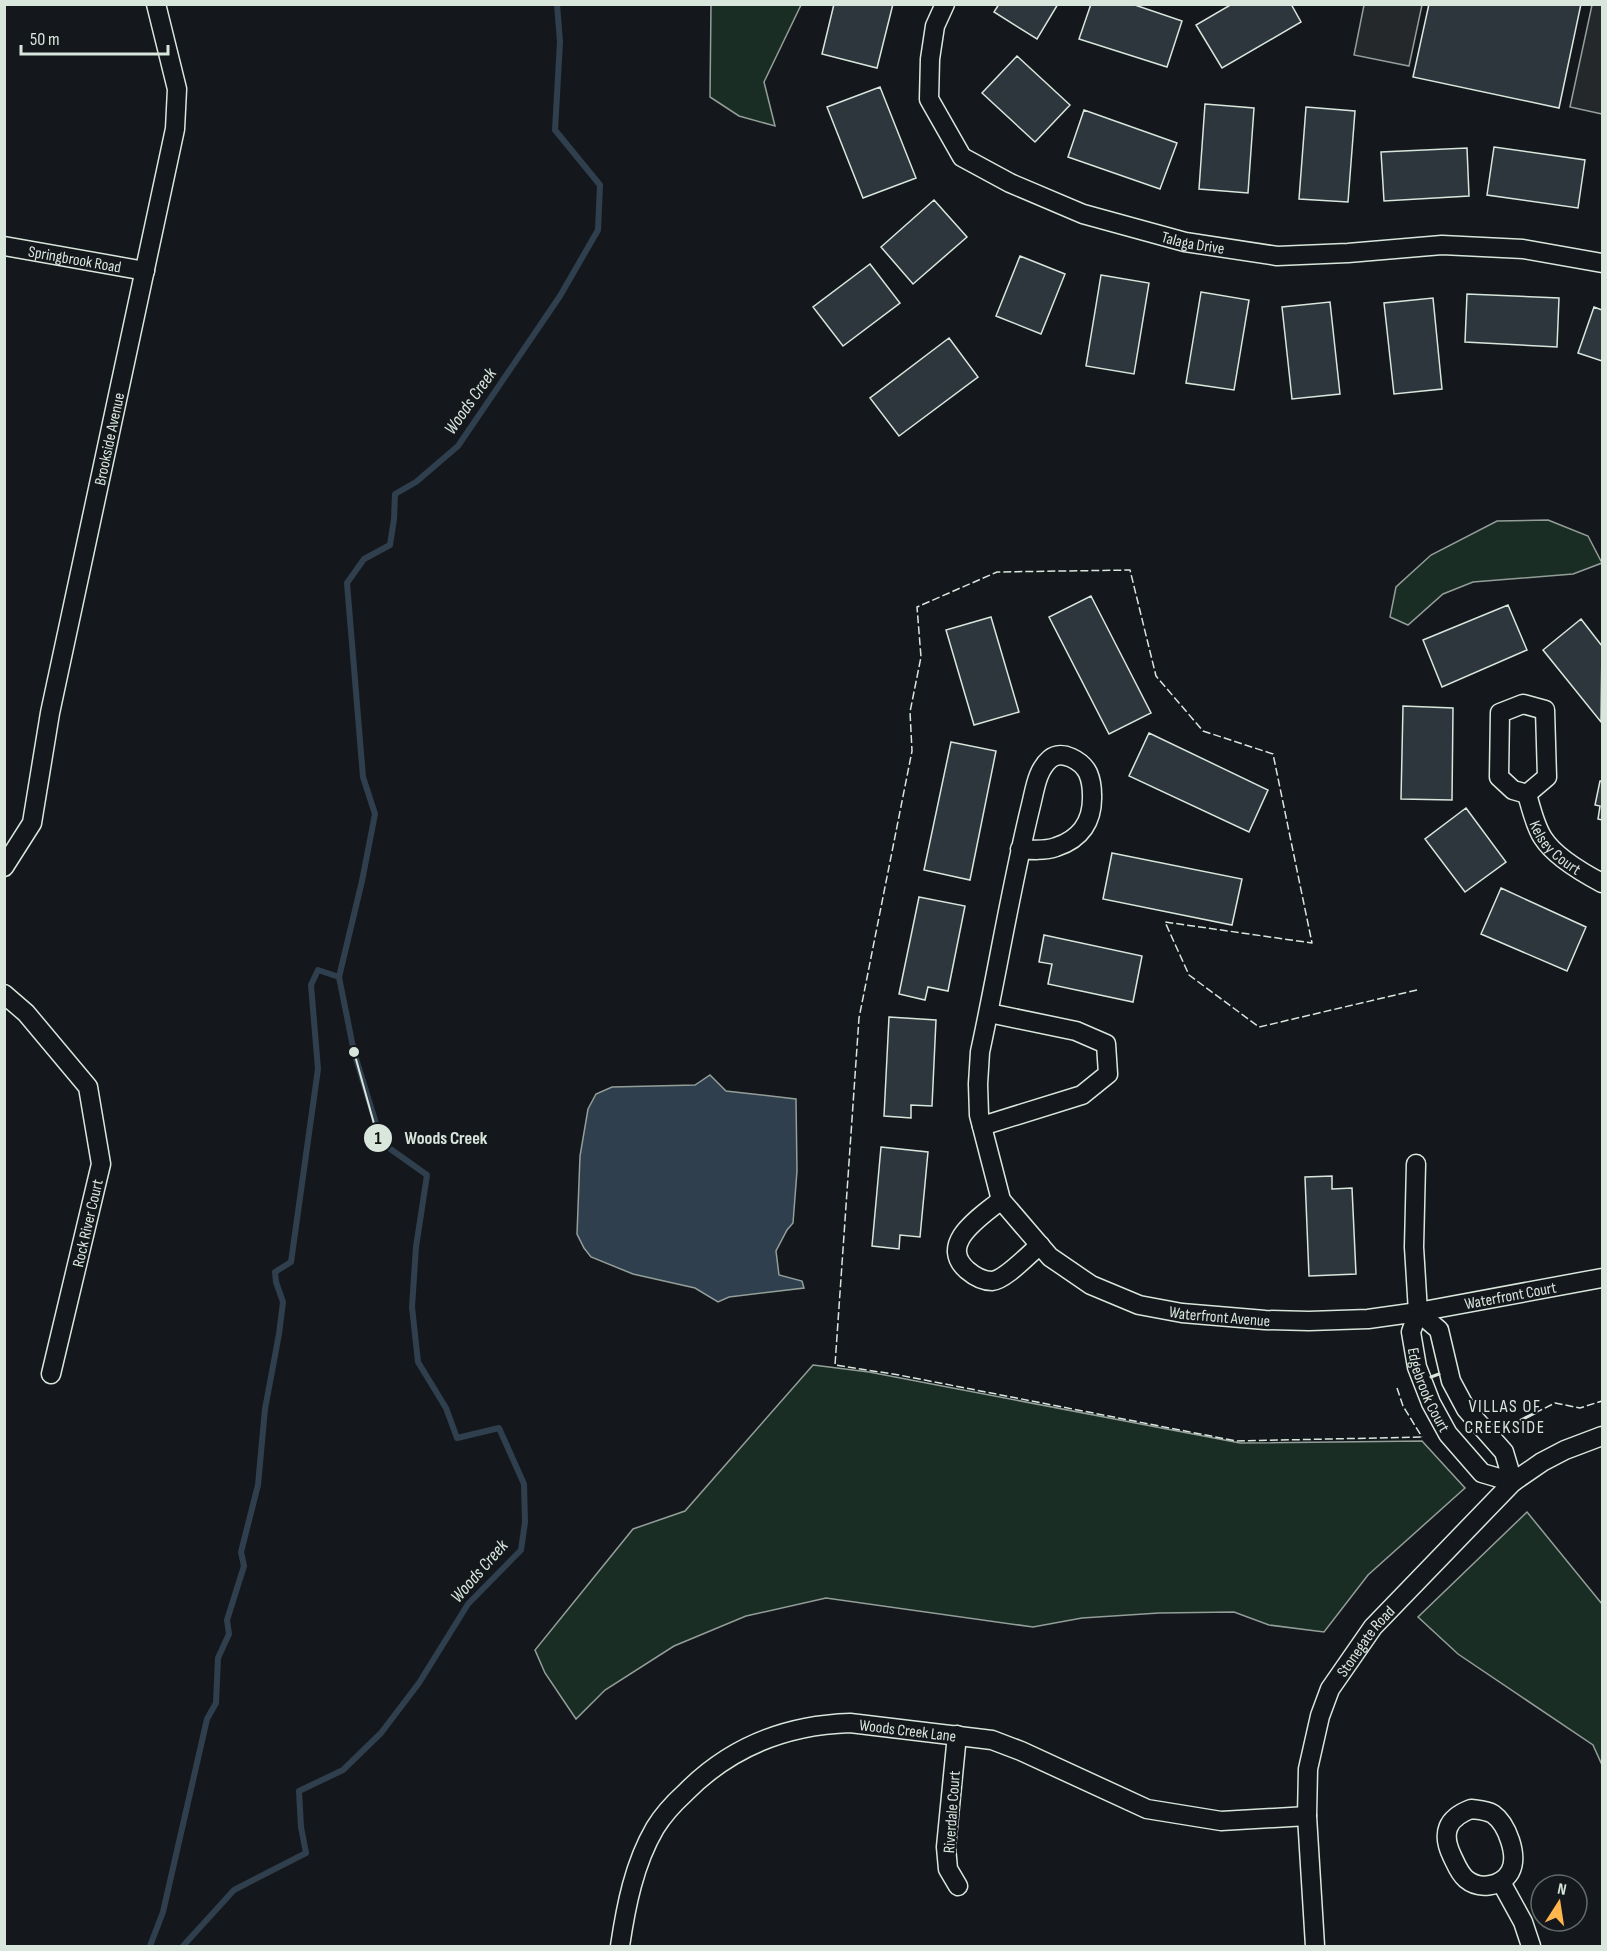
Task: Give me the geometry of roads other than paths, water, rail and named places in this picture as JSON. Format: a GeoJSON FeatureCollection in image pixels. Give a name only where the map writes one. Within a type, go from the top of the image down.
{"type":"FeatureCollection","features":[{"type":"Feature","properties":{"kind":"street","name":"Brookside Avenue"},"geometry":{"type":"LineString","coordinates":[[4,867],[32,823],[50,713],[175,129],[177,89],[156,4]]}},
{"type":"Feature","properties":{"kind":"street","name":"Talaga Drive"},"geometry":{"type":"LineString","coordinates":[[945,4],[935,26],[930,59],[929,99],[962,156],[1010,183],[1083,214],[1185,242],[1277,256],[1442,245],[1523,249],[1602,263]]}},
{"type":"Feature","properties":{"kind":"street","name":"Springbrook Road"},"geometry":{"type":"LineString","coordinates":[[4,246],[145,271]]}},
{"type":"Feature","properties":{"kind":"street"},"geometry":{"type":"LineString","coordinates":[[1523,704],[1545,710],[1547,777],[1527,794],[1513,790],[1499,777],[1500,713],[1523,704]]}},
{"type":"Feature","properties":{"kind":"street","name":"Waterfront Avenue"},"geometry":{"type":"LineString","coordinates":[[1020,849],[1055,848],[1082,832],[1090,815],[1092,789],[1088,772],[1068,756],[1060,755],[1052,758],[1041,771],[1020,849],[980,1052],[979,1115],[1001,1200],[1050,1257],[1092,1285],[1139,1305],[1182,1313],[1265,1320],[1368,1319],[1418,1312]]}},
{"type":"Feature","properties":{"kind":"street","name":"Kelsey Court"},"geometry":{"type":"LineString","coordinates":[[1527,794],[1543,838],[1560,856],[1584,874],[1602,883]]}},
{"type":"Feature","properties":{"kind":"street","name":"Rock River Court"},"geometry":{"type":"LineString","coordinates":[[4,994],[26,1013],[88,1087],[101,1164],[51,1374]]}},
{"type":"Feature","properties":{"kind":"street"},"geometry":{"type":"LineString","coordinates":[[982,1126],[1082,1095],[1108,1074],[1106,1044],[1076,1031],[988,1013]]}},
{"type":"Feature","properties":{"kind":"street","name":"Edgebrook Court"},"geometry":{"type":"LineString","coordinates":[[1416,1164],[1414,1247],[1418,1312],[1411,1332],[1417,1367],[1431,1403],[1448,1434],[1482,1473],[1514,1482]]}},
{"type":"Feature","properties":{"kind":"street"},"geometry":{"type":"LineString","coordinates":[[1001,1200],[963,1231],[958,1244],[958,1259],[966,1269],[980,1279],[993,1281],[1004,1276],[1040,1245]]}},
{"type":"Feature","properties":{"kind":"street","name":"Waterfront Court"},"geometry":{"type":"LineString","coordinates":[[1418,1312],[1602,1278]]}},
{"type":"Feature","properties":{"kind":"street","name":"Edgebrook Court"},"geometry":{"type":"LineString","coordinates":[[1418,1312],[1439,1330],[1451,1381],[1466,1408],[1504,1452],[1514,1482]]}},
{"type":"Feature","properties":{"kind":"street","name":"Stonegate Road"},"geometry":{"type":"LineString","coordinates":[[1315,1947],[1307,1816],[1308,1769],[1320,1716],[1336,1681],[1373,1627],[1514,1482],[1565,1449],[1602,1436]]}},
{"type":"Feature","properties":{"kind":"street","name":"Woods Creek Lane"},"geometry":{"type":"LineString","coordinates":[[620,1947],[632,1883],[655,1827],[672,1806],[712,1767],[770,1737],[799,1729],[831,1723],[871,1724],[992,1740],[1147,1809],[1221,1821],[1307,1816]]}},
{"type":"Feature","properties":{"kind":"street","name":"Riverdale Court"},"geometry":{"type":"LineString","coordinates":[[957,1735],[946,1847],[948,1869],[958,1886]]}},
{"type":"Feature","properties":{"kind":"street"},"geometry":{"type":"LineString","coordinates":[[1471,1809],[1483,1810],[1493,1814],[1501,1823],[1515,1852],[1514,1863],[1509,1874],[1501,1882],[1490,1886],[1478,1885],[1467,1880],[1460,1872],[1446,1844],[1446,1832],[1451,1821],[1460,1813],[1471,1809]]}},
{"type":"Feature","properties":{"kind":"street"},"geometry":{"type":"LineString","coordinates":[[1501,1882],[1523,1922],[1531,1947]]}},
{"type":"Feature","properties":{"kind":"water"},"geometry":{"type":"Polygon","coordinates":[[[710,1075],[726,1091],[796,1099],[797,1171],[793,1223],[776,1251],[779,1275],[802,1281],[804,1288],[729,1297],[718,1302],[695,1288],[633,1274],[591,1257],[577,1234],[580,1156],[588,1109],[596,1094],[612,1087],[695,1085],[710,1075]]]}},
{"type":"Feature","properties":{"kind":"waterway","name":"Woods Creek"},"geometry":{"type":"LineString","coordinates":[[183,1946],[234,1890],[306,1853],[301,1827],[299,1791],[343,1770],[381,1733],[419,1683],[468,1604],[521,1550],[525,1522],[524,1484],[499,1428],[457,1438],[446,1408],[418,1362],[412,1307],[416,1247],[427,1175],[382,1143],[354,1052],[339,977],[375,814],[363,777],[347,583],[364,559],[390,545],[395,494],[416,482],[458,446],[560,296],[598,230],[600,185],[555,130],[560,42],[557,4]]}},
{"type":"Feature","properties":{"kind":"waterway"},"geometry":{"type":"LineString","coordinates":[[150,1946],[163,1912],[207,1719],[216,1703],[218,1658],[229,1634],[227,1620],[244,1566],[241,1552],[258,1485],[265,1409],[283,1302],[275,1272],[291,1262],[318,1069],[311,985],[318,970],[339,977]]}},
{"type":"Feature","properties":{"kind":"place","name":"Woods Creek"},"geometry":{"type":"Point","coordinates":[354,1052]}},
{"type":"Feature","properties":{"kind":"district","name":"VILLAS OF CREEKSIDE"},"geometry":{"type":"Point","coordinates":[1505,1416]}}]}
